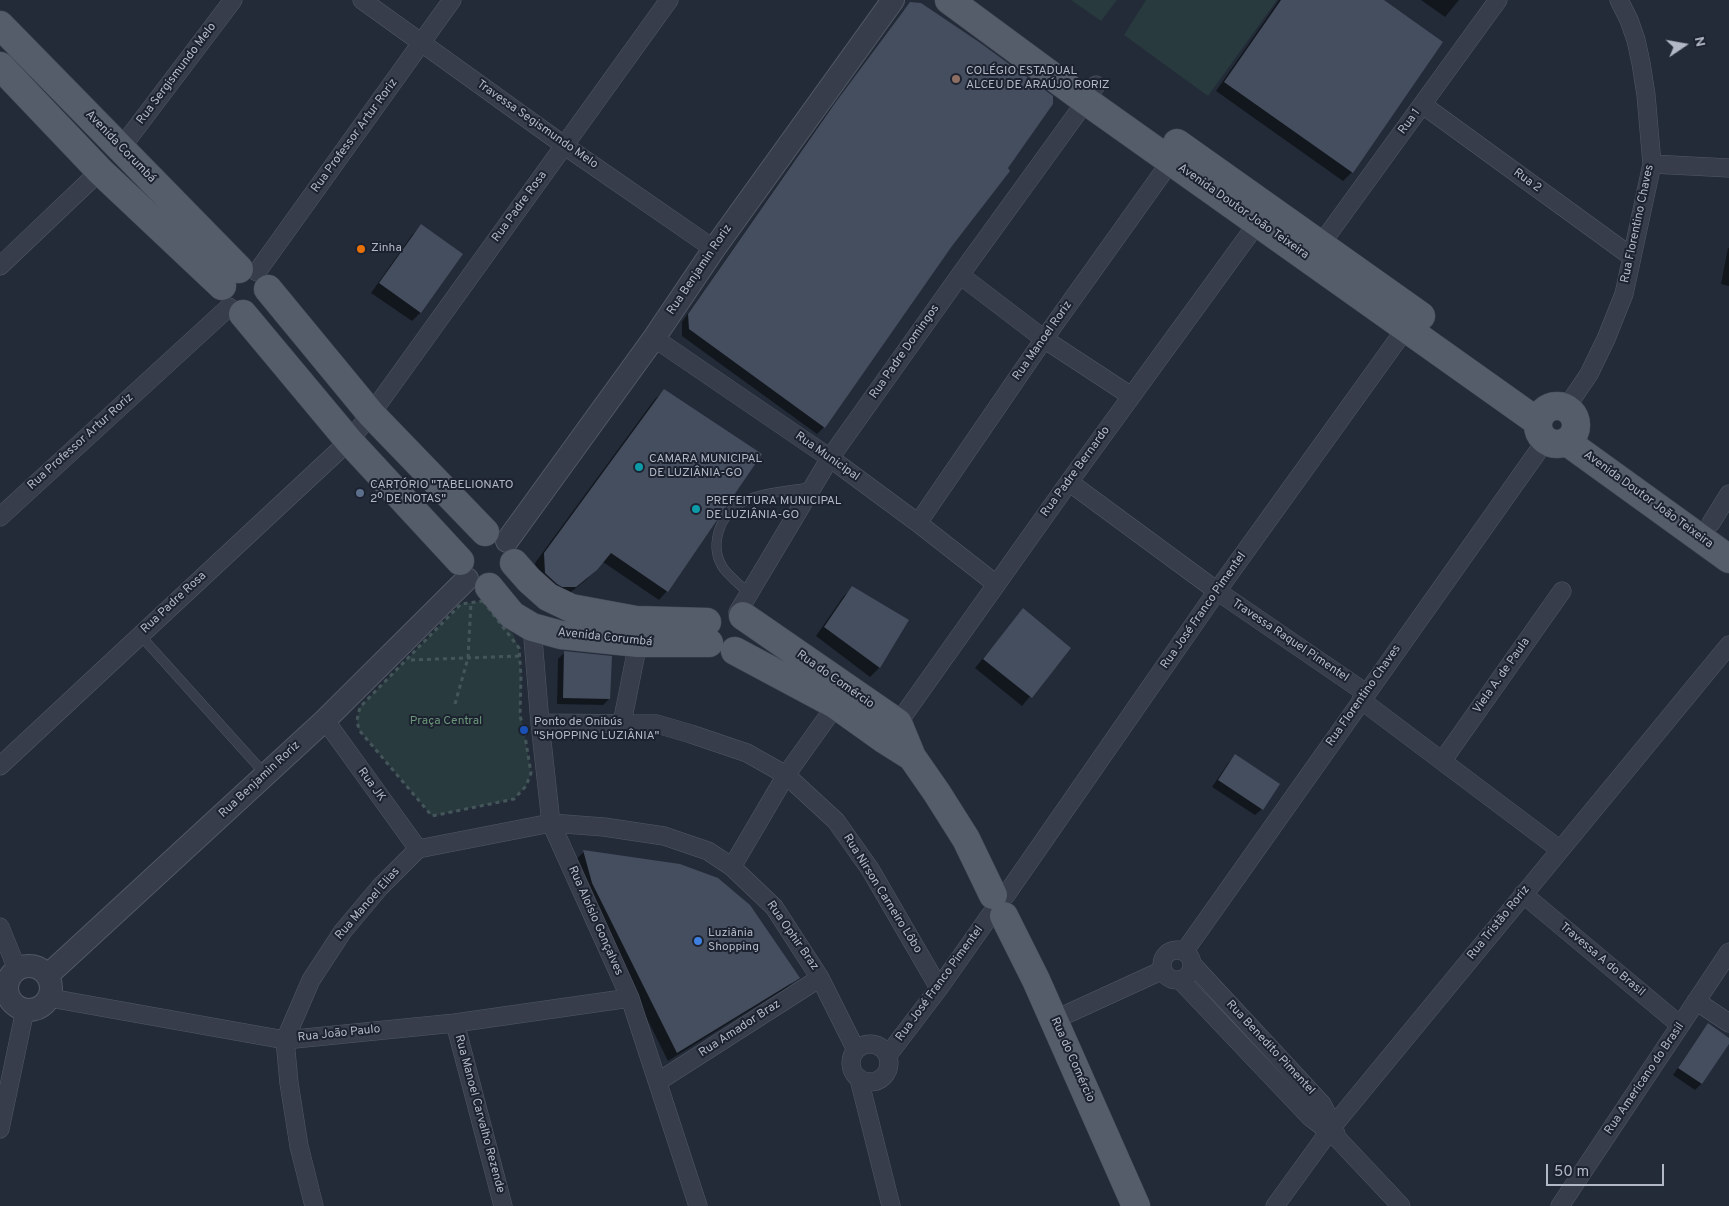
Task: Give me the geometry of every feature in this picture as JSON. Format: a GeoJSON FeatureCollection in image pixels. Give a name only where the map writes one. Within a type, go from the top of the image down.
{"type":"FeatureCollection","features":[{"type":"Feature","properties":{"kind":"main road","name":"Avenida Doutor João Teixeira"},"geometry":{"type":"LineString","coordinates":[[949,0],[1091,93],[1263,215],[1406,328],[1720,529]]}},
{"type":"Feature","properties":{"kind":"main road","name":"Avenida Doutor João Teixeira"},"geometry":{"type":"LineString","coordinates":[[972,0],[1091,93],[1170,161],[1263,215],[1320,244],[1557,424],[1729,559]]}},
{"type":"Feature","properties":{"kind":"main road","name":"Avenida Corumbá"},"geometry":{"type":"LineString","coordinates":[[0,25],[121,148],[243,290],[349,441],[472,582],[512,615],[532,627],[561,635],[638,643],[708,632]]}},
{"type":"Feature","properties":{"kind":"main road","name":"Avenida Corumbá"},"geometry":{"type":"LineString","coordinates":[[0,66],[100,171],[243,290],[372,414],[502,546],[529,580],[548,597],[571,608],[708,632]]}},
{"type":"Feature","properties":{"kind":"main road"},"geometry":{"type":"LineString","coordinates":[[473,536],[502,546],[510,575],[501,584],[472,582],[460,556],[464,544],[473,536]]}},
{"type":"Feature","properties":{"kind":"main road"},"geometry":{"type":"LineString","coordinates":[[743,607],[748,635],[741,647],[736,651],[717,651],[708,632],[711,616],[724,609],[743,607]]}},
{"type":"Feature","properties":{"kind":"main road","name":"Rua do Comércio"},"geometry":{"type":"LineString","coordinates":[[743,607],[898,723],[912,757],[966,839],[1036,980],[1136,1206]]}},
{"type":"Feature","properties":{"kind":"main road","name":"Rua do Comércio"},"geometry":{"type":"LineString","coordinates":[[736,651],[836,705],[912,757]]}},
{"type":"Feature","properties":{"kind":"street","name":"Rua Sergismundo Melo"},"geometry":{"type":"LineString","coordinates":[[121,148],[233,0]]}},
{"type":"Feature","properties":{"kind":"street","name":"Travessa Segismundo Melo"},"geometry":{"type":"LineString","coordinates":[[362,0],[565,146],[714,249]]}},
{"type":"Feature","properties":{"kind":"street","name":"Rua Professor Artur Roriz"},"geometry":{"type":"LineString","coordinates":[[0,516],[243,290],[452,0]]}},
{"type":"Feature","properties":{"kind":"street","name":"Rua Padre Rosa"},"geometry":{"type":"LineString","coordinates":[[0,766],[349,441],[372,414],[669,0]]}},
{"type":"Feature","properties":{"kind":"street","name":"Rua Benjamin Roriz"},"geometry":{"type":"LineString","coordinates":[[502,546],[654,338],[714,249],[893,0]]}},
{"type":"Feature","properties":{"kind":"street","name":"Rua 1"},"geometry":{"type":"LineString","coordinates":[[1320,244],[1498,0]]}},
{"type":"Feature","properties":{"kind":"street","name":"Rua Florentino Chaves"},"geometry":{"type":"LineString","coordinates":[[1188,958],[1364,697],[1557,424],[1589,374],[1606,339],[1624,294],[1652,164],[1646,95],[1641,63],[1629,20],[1619,0]]}},
{"type":"Feature","properties":{"kind":"street","name":"Rua Padre Domingos"},"geometry":{"type":"LineString","coordinates":[[743,607],[830,458],[1091,93]]}},
{"type":"Feature","properties":{"kind":"street","name":"Rua 2"},"geometry":{"type":"LineString","coordinates":[[1423,105],[1632,257]]}},
{"type":"Feature","properties":{"kind":"street","name":"Rua Manoel Roriz"},"geometry":{"type":"LineString","coordinates":[[918,522],[1044,338],[1170,161]]}},
{"type":"Feature","properties":{"kind":"street"},"geometry":{"type":"LineString","coordinates":[[1652,164],[1729,168]]}},
{"type":"Feature","properties":{"kind":"street"},"geometry":{"type":"LineString","coordinates":[[0,266],[100,171]]}},
{"type":"Feature","properties":{"kind":"street","name":"Rua Padre Bernardo"},"geometry":{"type":"LineString","coordinates":[[898,723],[1069,482],[1263,215]]}},
{"type":"Feature","properties":{"kind":"street"},"geometry":{"type":"LineString","coordinates":[[960,275],[1044,338],[1131,396]]}},
{"type":"Feature","properties":{"kind":"street","name":"Rua José Franco Pimentel"},"geometry":{"type":"LineString","coordinates":[[888,1055],[940,988],[1217,591],[1406,328]]}},
{"type":"Feature","properties":{"kind":"street","name":"Rua Municipal"},"geometry":{"type":"LineString","coordinates":[[654,338],[830,458],[918,522],[996,584]]}},
{"type":"Feature","properties":{"kind":"street","name":"Travessa Raquel Pimentel"},"geometry":{"type":"LineString","coordinates":[[1069,482],[1364,697],[1560,850]]}},
{"type":"Feature","properties":{"kind":"street"},"geometry":{"type":"LineString","coordinates":[[1720,529],[1729,494]]}},
{"type":"Feature","properties":{"kind":"street","name":"Rua Benjamin Roriz"},"geometry":{"type":"LineString","coordinates":[[48,975],[472,582]]}},
{"type":"Feature","properties":{"kind":"street","name":"Viela A. de Paula"},"geometry":{"type":"LineString","coordinates":[[1443,760],[1562,591]]}},
{"type":"Feature","properties":{"kind":"street","name":"Rua Aloísio Gonçalves"},"geometry":{"type":"LineString","coordinates":[[532,627],[551,823],[630,998],[698,1206]]}},
{"type":"Feature","properties":{"kind":"street"},"geometry":{"type":"LineString","coordinates":[[622,724],[638,643]]}},
{"type":"Feature","properties":{"kind":"street","name":"Rua Tristão Roriz"},"geometry":{"type":"LineString","coordinates":[[1275,1206],[1524,894],[1729,645]]}},
{"type":"Feature","properties":{"kind":"street"},"geometry":{"type":"LineString","coordinates":[[732,867],[786,775],[836,705]]}},
{"type":"Feature","properties":{"kind":"street","name":"Rua JK"},"geometry":{"type":"LineString","coordinates":[[325,720],[418,849]]}},
{"type":"Feature","properties":{"kind":"street","name":"Rua Nirson Carneiro Lôbo"},"geometry":{"type":"LineString","coordinates":[[540,723],[658,724],[747,753],[786,775],[836,821],[870,869],[940,988]]}},
{"type":"Feature","properties":{"kind":"street"},"geometry":{"type":"LineString","coordinates":[[418,849],[551,823]]}},
{"type":"Feature","properties":{"kind":"street","name":"Rua Ophir Braz"},"geometry":{"type":"LineString","coordinates":[[551,823],[664,836],[708,850],[732,867],[774,907],[820,978],[856,1050]]}},
{"type":"Feature","properties":{"kind":"street","name":"Rua Manoel Elias"},"geometry":{"type":"LineString","coordinates":[[314,1206],[298,1146],[285,1040],[311,980],[342,931],[380,887],[418,849]]}},
{"type":"Feature","properties":{"kind":"street","name":"Travessa A do Brasil"},"geometry":{"type":"LineString","coordinates":[[1524,894],[1680,1025]]}},
{"type":"Feature","properties":{"kind":"street"},"geometry":{"type":"LineString","coordinates":[[0,927],[18,969]]}},
{"type":"Feature","properties":{"kind":"street"},"geometry":{"type":"LineString","coordinates":[[1174,950],[1188,958],[1190,972],[1188,976],[1180,980],[1170,978],[1163,970],[1163,960],[1174,950]]}},
{"type":"Feature","properties":{"kind":"street","name":"Rua Americano do Brasil"},"geometry":{"type":"LineString","coordinates":[[1560,1206],[1729,952]]}},
{"type":"Feature","properties":{"kind":"street","name":"Rua Benedito Pimentel"},"geometry":{"type":"LineString","coordinates":[[1188,958],[1322,1104],[1333,1132]]}},
{"type":"Feature","properties":{"kind":"street"},"geometry":{"type":"LineString","coordinates":[[0,1129],[11,1004],[7,983],[18,969],[28,965],[36,966],[48,975],[52,990],[50,998],[45,1004],[36,1009],[11,1004]]}},
{"type":"Feature","properties":{"kind":"street"},"geometry":{"type":"LineString","coordinates":[[1054,1020],[1163,970]]}},
{"type":"Feature","properties":{"kind":"street","name":"Rua Amador Braz"},"geometry":{"type":"LineString","coordinates":[[658,1081],[820,978]]}},
{"type":"Feature","properties":{"kind":"street","name":"Rua Benedito Pimentel"},"geometry":{"type":"LineString","coordinates":[[1180,980],[1310,1118],[1333,1132],[1401,1206]]}},
{"type":"Feature","properties":{"kind":"street","name":"Rua João Paulo"},"geometry":{"type":"LineString","coordinates":[[50,998],[285,1040],[454,1023],[630,998]]}},
{"type":"Feature","properties":{"kind":"street"},"geometry":{"type":"LineString","coordinates":[[1696,1001],[1729,1023]]}},
{"type":"Feature","properties":{"kind":"street","name":"Rua Manoel Carvalho Rezende"},"geometry":{"type":"LineString","coordinates":[[454,1023],[504,1206]]}},
{"type":"Feature","properties":{"kind":"street"},"geometry":{"type":"LineString","coordinates":[[859,1079],[872,1082],[883,1078],[889,1067],[888,1055],[879,1046],[873,1044],[861,1046],[856,1050],[853,1056],[852,1069],[859,1079],[891,1206]]}},
{"type":"Feature","properties":{"kind":"lane"},"geometry":{"type":"LineString","coordinates":[[743,607],[718,558],[716,542],[720,527],[728,514],[740,503],[757,497],[812,487]]}},
{"type":"Feature","properties":{"kind":"lane"},"geometry":{"type":"LineString","coordinates":[[140,635],[266,774]]}},
{"type":"Feature","properties":{"kind":"path"},"geometry":{"type":"LineString","coordinates":[[472,582],[483,601],[520,648],[520,716],[531,774],[526,786],[514,799],[432,816],[359,730],[357,720],[360,707],[461,604],[472,582]]}},
{"type":"Feature","properties":{"kind":"path"},"geometry":{"type":"LineString","coordinates":[[455,704],[468,658],[472,582]]}},
{"type":"Feature","properties":{"kind":"path"},"geometry":{"type":"LineString","coordinates":[[405,660],[520,656]]}},
{"type":"Feature","properties":{"kind":"green space"},"geometry":{"type":"Polygon","coordinates":[[[1071,0],[1117,0],[1101,21],[1071,0]]]}},
{"type":"Feature","properties":{"kind":"green space"},"geometry":{"type":"Polygon","coordinates":[[[1146,0],[1277,0],[1208,96],[1124,35],[1146,0]]]}},
{"type":"Feature","properties":{"kind":"green space","name":"Praça Central"},"geometry":{"type":"Polygon","coordinates":[[[483,601],[513,634],[519,648],[521,676],[520,716],[531,773],[526,786],[514,799],[432,816],[359,730],[357,720],[360,707],[461,604],[483,601]]]}},
{"type":"Feature","properties":{"kind":"building"},"geometry":{"type":"Polygon","coordinates":[[[1281,0],[1384,0],[1443,42],[1353,173],[1224,82],[1281,0]]]}},
{"type":"Feature","properties":{"kind":"building"},"geometry":{"type":"Polygon","coordinates":[[[910,2],[921,3],[979,42],[1053,96],[1053,104],[1008,168],[1010,171],[952,246],[825,428],[689,329],[688,314],[835,103],[910,2]]]}},
{"type":"Feature","properties":{"kind":"building"},"geometry":{"type":"Polygon","coordinates":[[[421,224],[463,254],[421,313],[379,283],[421,224]]]}},
{"type":"Feature","properties":{"kind":"building"},"geometry":{"type":"Polygon","coordinates":[[[664,389],[762,454],[668,592],[611,553],[597,570],[576,587],[562,587],[545,573],[544,553],[664,389]]]}},
{"type":"Feature","properties":{"kind":"building"},"geometry":{"type":"Polygon","coordinates":[[[852,586],[909,620],[880,668],[824,627],[852,586]]]}},
{"type":"Feature","properties":{"kind":"building"},"geometry":{"type":"Polygon","coordinates":[[[1023,608],[1071,648],[1032,698],[983,659],[1023,608]]]}},
{"type":"Feature","properties":{"kind":"building"},"geometry":{"type":"Polygon","coordinates":[[[564,651],[612,656],[610,699],[563,698],[564,651]]]}},
{"type":"Feature","properties":{"kind":"building"},"geometry":{"type":"Polygon","coordinates":[[[1235,754],[1280,784],[1263,810],[1218,780],[1235,754]]]}},
{"type":"Feature","properties":{"kind":"building","name":"Luziânia Shopping"},"geometry":{"type":"Polygon","coordinates":[[[583,850],[680,864],[718,878],[750,905],[800,978],[677,1053],[592,883],[583,850]]]}},
{"type":"Feature","properties":{"kind":"building"},"geometry":{"type":"Polygon","coordinates":[[[1708,1023],[1729,1038],[1729,1044],[1702,1084],[1678,1068],[1708,1023]]]}},
{"type":"Feature","properties":{"kind":"place","name":"COLÉGIO ESTADUAL ALCEU DE ARAÚJO RORIZ"},"geometry":{"type":"Point","coordinates":[956,79]}},
{"type":"Feature","properties":{"kind":"place","name":"Zinha"},"geometry":{"type":"Point","coordinates":[361,249]}},
{"type":"Feature","properties":{"kind":"place","name":"CAMARA MUNICIPAL DE LUZIÂNIA-GO"},"geometry":{"type":"Point","coordinates":[639,467]}},
{"type":"Feature","properties":{"kind":"place","name":"CARTÓRIO \"TABELIONATO 2º DE NOTAS\""},"geometry":{"type":"Point","coordinates":[360,493]}},
{"type":"Feature","properties":{"kind":"place","name":"PREFEITURA MUNICIPAL DE LUZIÂNIA-GO"},"geometry":{"type":"Point","coordinates":[696,509]}},
{"type":"Feature","properties":{"kind":"place","name":"Ponto de Onibús \"SHOPPING LUZIÂNIA\""},"geometry":{"type":"Point","coordinates":[524,730]}},
{"type":"Feature","properties":{"kind":"place","name":"Luziânia Shopping"},"geometry":{"type":"Point","coordinates":[698,941]}}]}
